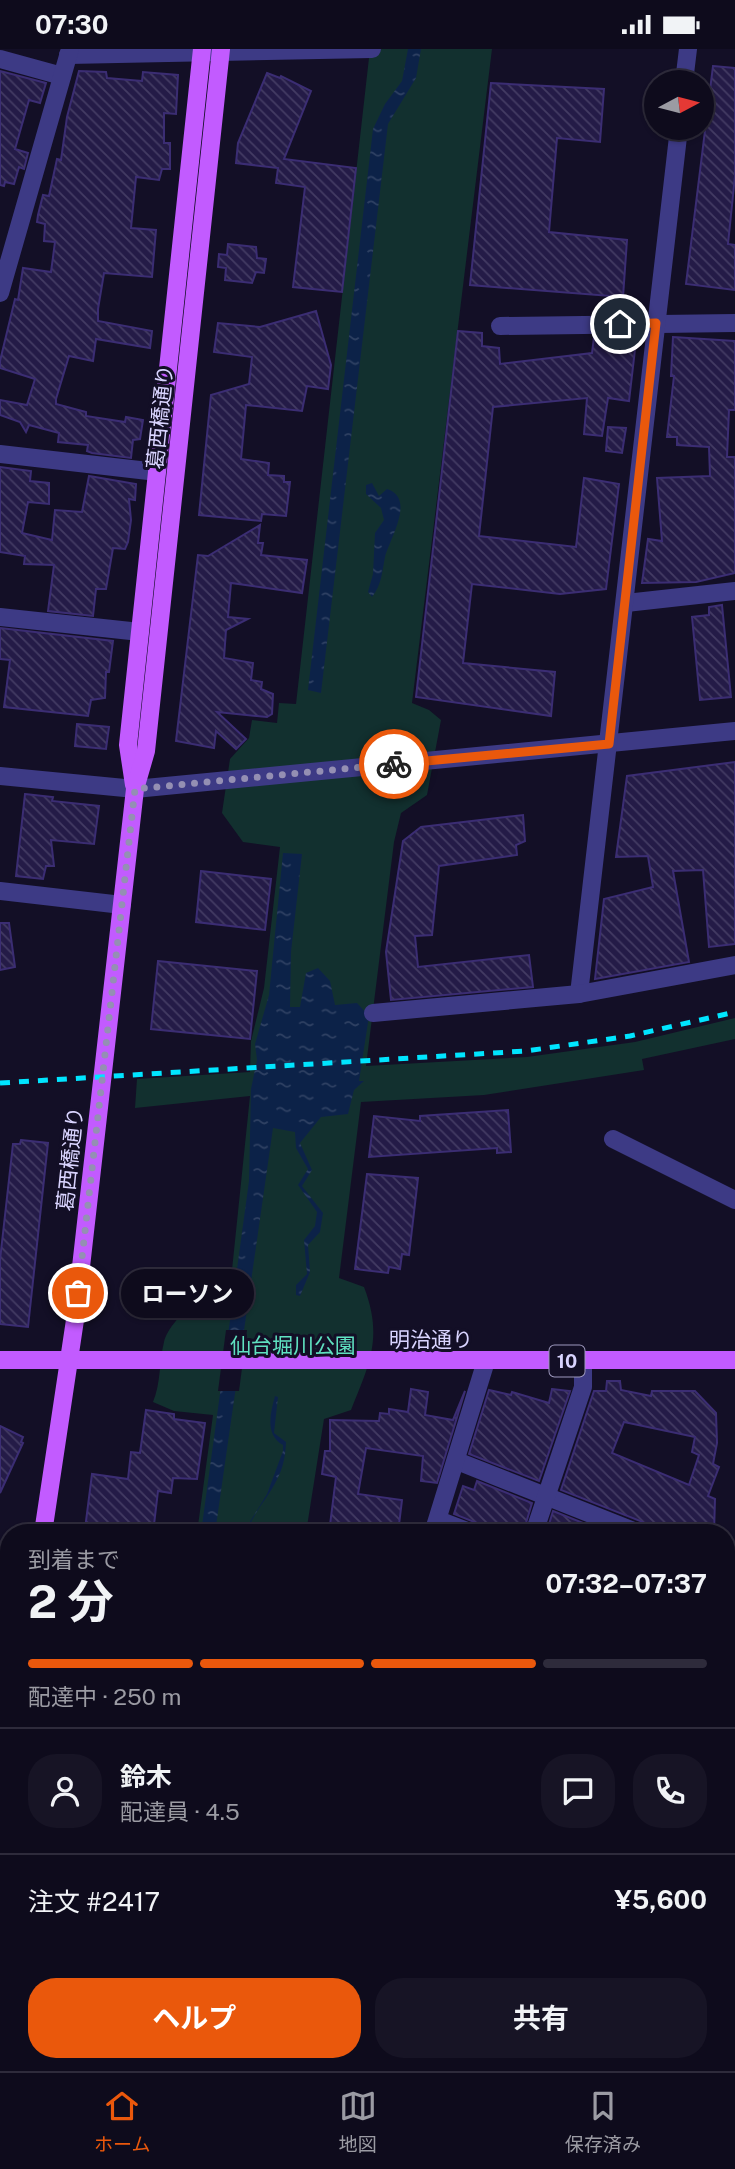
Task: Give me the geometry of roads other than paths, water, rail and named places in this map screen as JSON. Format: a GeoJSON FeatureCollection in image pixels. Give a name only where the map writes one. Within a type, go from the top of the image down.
{"type":"FeatureCollection","features":[{"type":"Feature","properties":{"kind":"main road","name":"葛西橋通り"},"geometry":{"type":"LineString","coordinates":[[135,789],[128,750],[202,51]]}},
{"type":"Feature","properties":{"kind":"main road","name":"葛西橋通り"},"geometry":{"type":"LineString","coordinates":[[44,1524],[70,1360],[135,789],[146,751],[221,51]]}},
{"type":"Feature","properties":{"kind":"main road","name":"明治通り"},"geometry":{"type":"LineString","coordinates":[[0,1360],[735,1360]]}},
{"type":"Feature","properties":{"kind":"street"},"geometry":{"type":"LineString","coordinates":[[0,293],[69,52],[372,49]]}},
{"type":"Feature","properties":{"kind":"street"},"geometry":{"type":"LineString","coordinates":[[685,70],[688,49]]}},
{"type":"Feature","properties":{"kind":"street"},"geometry":{"type":"LineString","coordinates":[[0,59],[62,76]]}},
{"type":"Feature","properties":{"kind":"street"},"geometry":{"type":"LineString","coordinates":[[579,994],[678,140]]}},
{"type":"Feature","properties":{"kind":"street"},"geometry":{"type":"LineString","coordinates":[[500,326],[735,323]]}},
{"type":"Feature","properties":{"kind":"street"},"geometry":{"type":"LineString","coordinates":[[0,454],[158,472]]}},
{"type":"Feature","properties":{"kind":"street"},"geometry":{"type":"LineString","coordinates":[[626,603],[735,591]]}},
{"type":"Feature","properties":{"kind":"street"},"geometry":{"type":"LineString","coordinates":[[0,617],[140,632]]}},
{"type":"Feature","properties":{"kind":"street"},"geometry":{"type":"LineString","coordinates":[[0,776],[135,789],[735,731]]}},
{"type":"Feature","properties":{"kind":"street"},"geometry":{"type":"LineString","coordinates":[[0,891],[122,905]]}},
{"type":"Feature","properties":{"kind":"street"},"geometry":{"type":"LineString","coordinates":[[373,1013],[579,994],[735,965]]}},
{"type":"Feature","properties":{"kind":"street"},"geometry":{"type":"LineString","coordinates":[[613,1139],[735,1199]]}},
{"type":"Feature","properties":{"kind":"street"},"geometry":{"type":"LineString","coordinates":[[537,1524],[583,1387],[583,1360]]}},
{"type":"Feature","properties":{"kind":"street"},"geometry":{"type":"LineString","coordinates":[[437,1524],[486,1361]]}},
{"type":"Feature","properties":{"kind":"street"},"geometry":{"type":"LineString","coordinates":[[457,1461],[616,1524]]}},
{"type":"Feature","properties":{"kind":"water"},"geometry":{"type":"Polygon","coordinates":[[[408,49],[421,49],[416,78],[388,124],[321,693],[308,690],[373,129],[385,104],[402,81],[408,49]]]}},
{"type":"Feature","properties":{"kind":"water"},"geometry":{"type":"Polygon","coordinates":[[[372,483],[379,496],[387,489],[395,494],[400,501],[400,509],[380,583],[372,597],[368,592],[373,574],[375,533],[384,520],[381,508],[366,494],[366,485],[372,483]]]}},
{"type":"Feature","properties":{"kind":"water"},"geometry":{"type":"Polygon","coordinates":[[[283,853],[302,854],[291,952],[290,1007],[300,1007],[306,973],[318,968],[330,981],[335,1005],[357,1003],[369,1016],[359,1081],[364,1081],[354,1090],[348,1114],[321,1117],[300,1143],[312,1170],[302,1186],[323,1213],[320,1232],[308,1245],[310,1272],[300,1296],[296,1295],[296,1285],[307,1274],[304,1240],[315,1226],[317,1212],[298,1185],[308,1169],[296,1148],[295,1132],[273,1128],[216,1524],[202,1524],[249,1181],[251,1089],[257,1060],[255,1044],[269,995],[283,853]]]}},
{"type":"Feature","properties":{"kind":"water"},"geometry":{"type":"Polygon","coordinates":[[[275,1396],[278,1397],[274,1433],[286,1442],[285,1457],[276,1481],[249,1524],[267,1494],[283,1451],[283,1445],[273,1436],[271,1417],[275,1396]]]}},
{"type":"Feature","properties":{"kind":"railway"},"geometry":{"type":"LineString","coordinates":[[0,1083],[526,1051],[630,1036],[735,1012]]}},
{"type":"Feature","properties":{"kind":"place","name":"ローソン"},"geometry":{"type":"Point","coordinates":[78,1293]}},
{"type":"Feature","properties":{"kind":"park label","name":"仙台堀川公園"},"geometry":{"type":"Point","coordinates":[293,1345]}}]}
